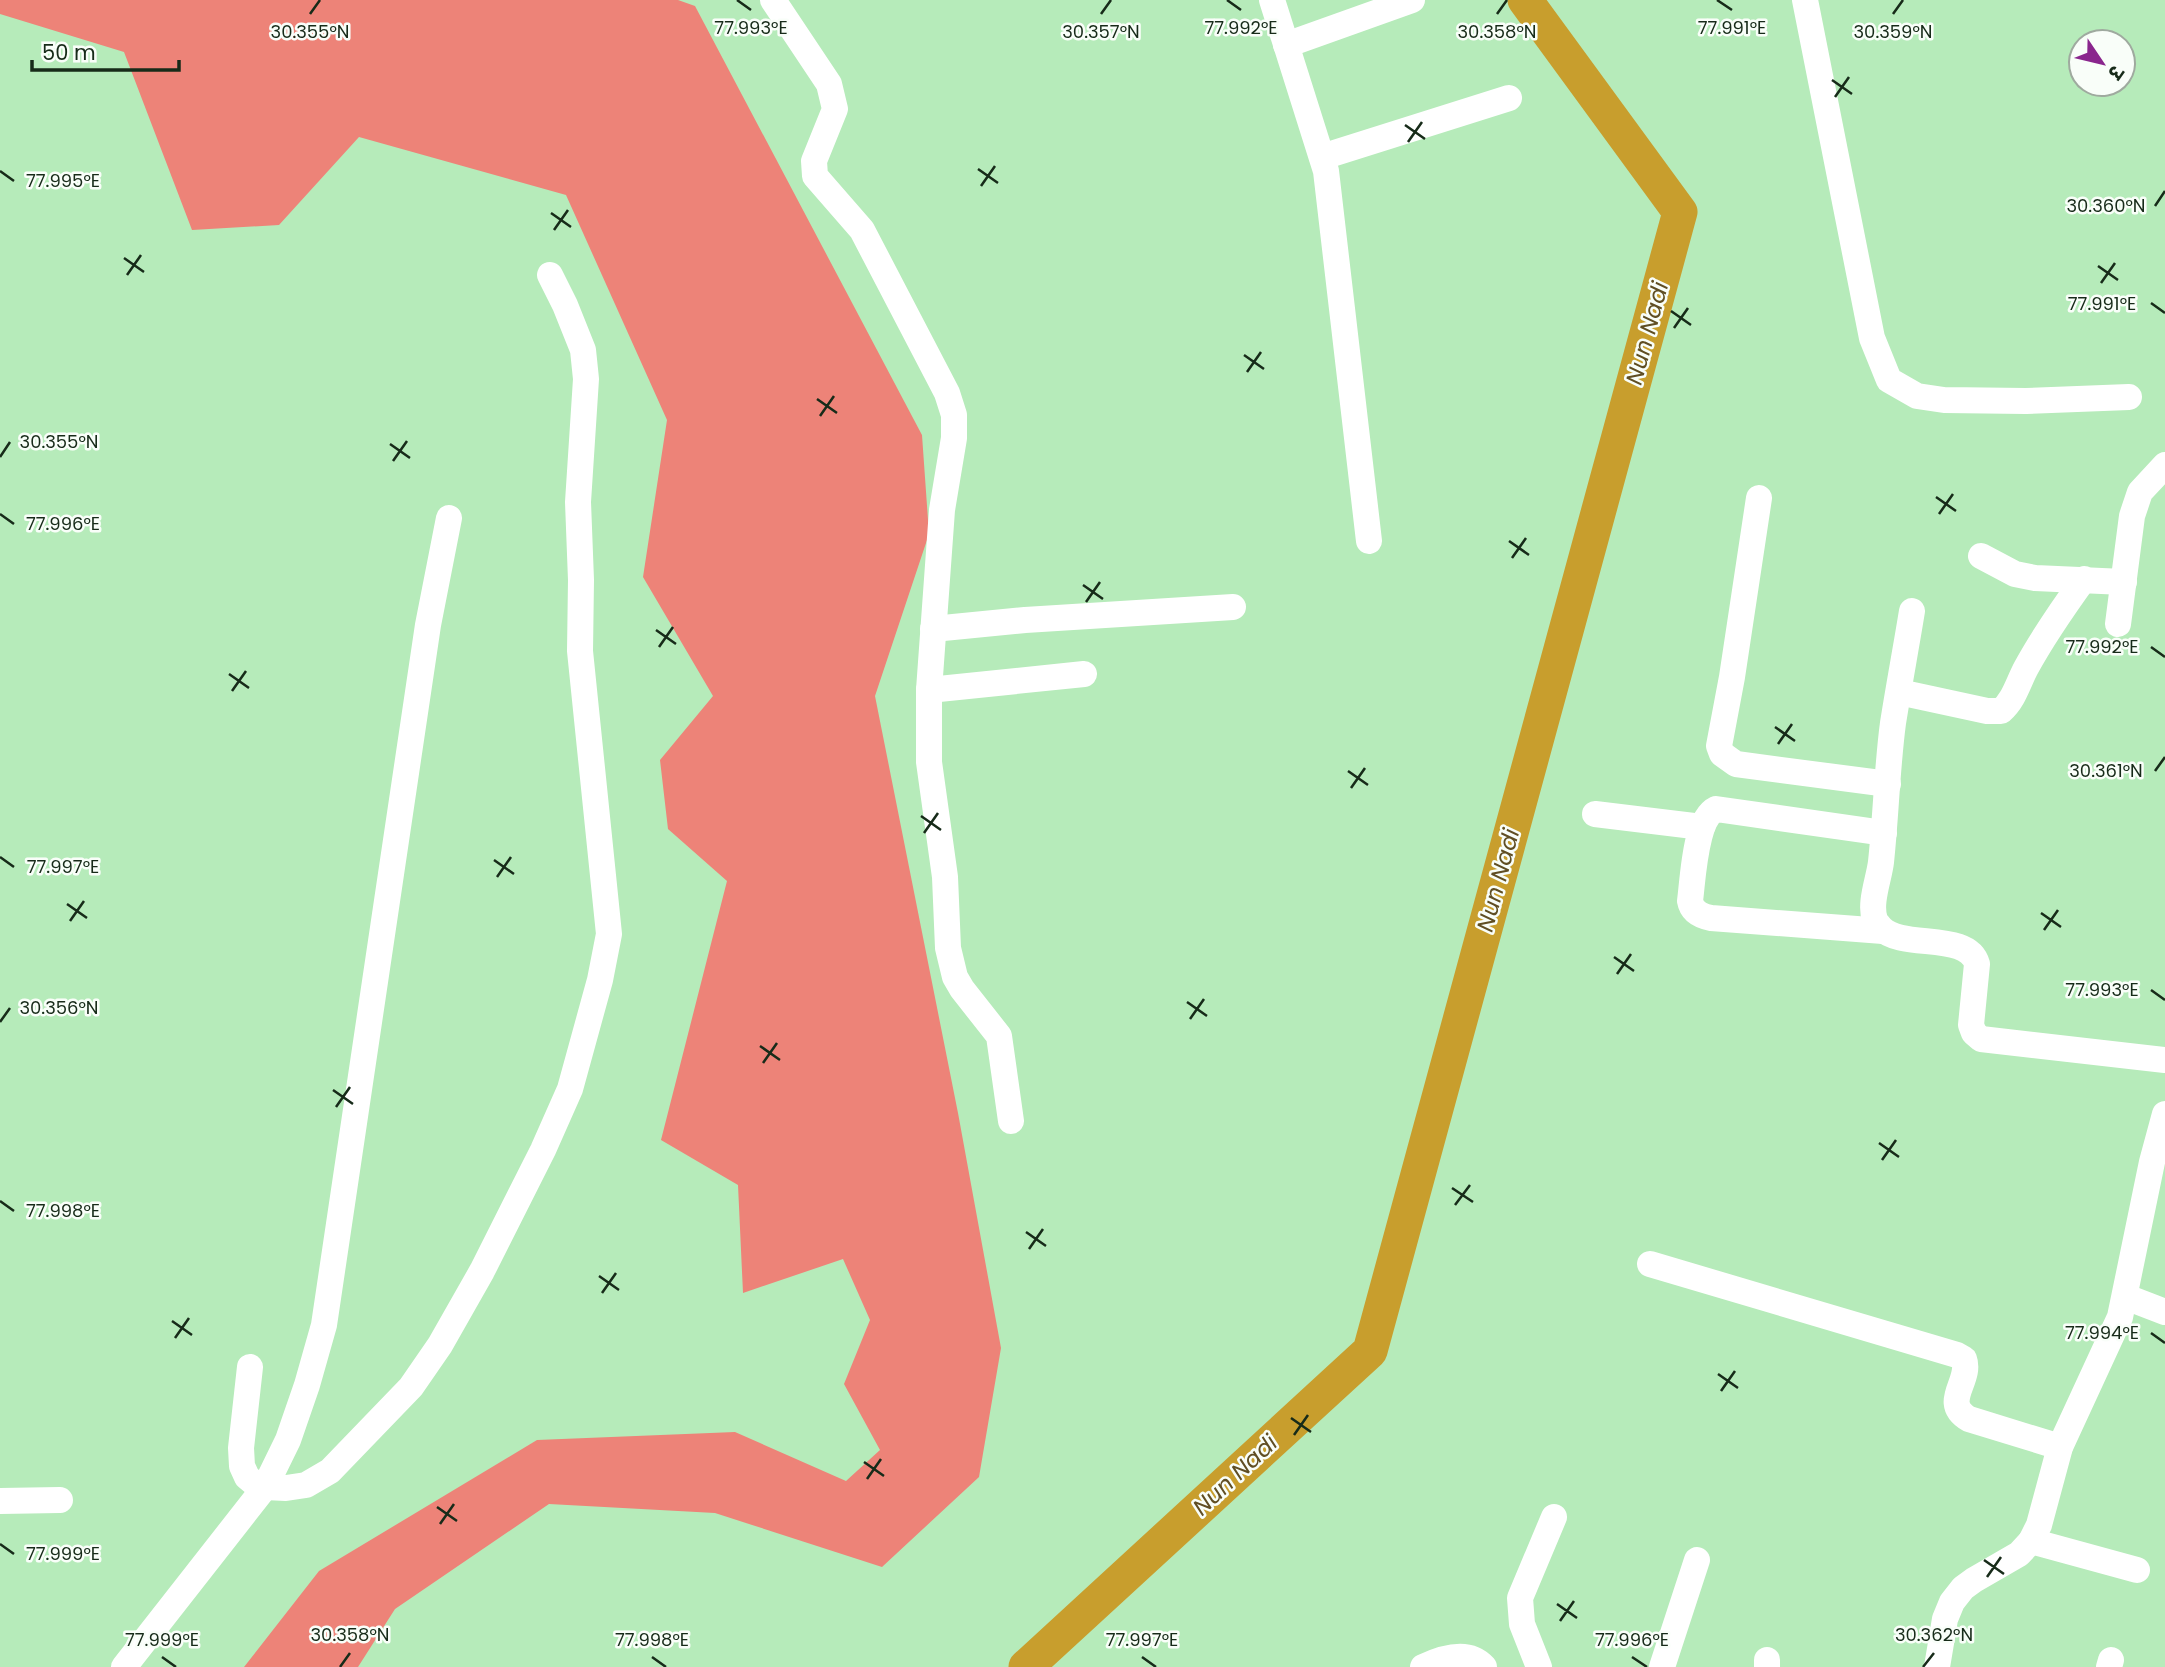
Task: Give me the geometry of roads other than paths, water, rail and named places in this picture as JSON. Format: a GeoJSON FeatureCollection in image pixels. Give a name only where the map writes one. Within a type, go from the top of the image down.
{"type":"FeatureCollection","features":[{"type":"Feature","properties":{"kind":"street"},"geometry":{"type":"LineString","coordinates":[[773,0],[829,84],[834,99],[835,109],[814,162],[815,176],[862,230],[947,393],[954,415],[954,438],[942,510],[933,629],[929,690],[929,762],[945,877],[948,948],[955,977],[999,1036],[1008,1084],[1011,1121]]}},
{"type":"Feature","properties":{"kind":"street"},"geometry":{"type":"LineString","coordinates":[[1272,0],[1326,171],[1369,541]]}},
{"type":"Feature","properties":{"kind":"street"},"geometry":{"type":"LineString","coordinates":[[1286,45],[1412,0]]}},
{"type":"Feature","properties":{"kind":"street"},"geometry":{"type":"LineString","coordinates":[[1805,0],[1872,338],[1889,380],[1917,396],[1944,400],[2026,401],[2129,397]]}},
{"type":"Feature","properties":{"kind":"street"},"geometry":{"type":"LineString","coordinates":[[1322,156],[1509,98]]}},
{"type":"Feature","properties":{"kind":"street"},"geometry":{"type":"LineString","coordinates":[[250,1367],[242,1448],[243,1466],[247,1477],[265,1487],[306,1485],[330,1471],[411,1388],[440,1345],[482,1271],[549,1138],[570,1088],[600,980],[609,934],[580,651],[578,502],[586,379],[583,350],[550,275]]}},
{"type":"Feature","properties":{"kind":"street"},"geometry":{"type":"LineString","coordinates":[[2118,624],[2132,516],[2140,492],[2165,465]]}},
{"type":"Feature","properties":{"kind":"street"},"geometry":{"type":"LineString","coordinates":[[1759,498],[1719,746],[1721,754],[1736,764],[1888,784]]}},
{"type":"Feature","properties":{"kind":"street"},"geometry":{"type":"LineString","coordinates":[[124,1667],[265,1487],[288,1440],[324,1325],[428,625],[449,518]]}},
{"type":"Feature","properties":{"kind":"street"},"geometry":{"type":"LineString","coordinates":[[1982,556],[2015,574],[2035,578],[2124,582]]}},
{"type":"Feature","properties":{"kind":"street"},"geometry":{"type":"LineString","coordinates":[[1899,692],[1987,711],[2001,711],[2009,704],[2025,669],[2052,624],[2084,579]]}},
{"type":"Feature","properties":{"kind":"street"},"geometry":{"type":"LineString","coordinates":[[933,629],[1025,620],[1233,607]]}},
{"type":"Feature","properties":{"kind":"street"},"geometry":{"type":"LineString","coordinates":[[1883,931],[1875,920],[1874,903],[1899,692],[1912,611]]}},
{"type":"Feature","properties":{"kind":"street"},"geometry":{"type":"LineString","coordinates":[[929,690],[1084,674]]}},
{"type":"Feature","properties":{"kind":"street"},"geometry":{"type":"LineString","coordinates":[[1884,833],[1711,811],[1702,827],[1691,907],[1700,916],[1883,931],[1892,936],[1952,945],[1967,950],[1975,957],[1977,964],[1971,1025],[1974,1033],[1981,1038],[2165,1060]]}},
{"type":"Feature","properties":{"kind":"street"},"geometry":{"type":"LineString","coordinates":[[1595,814],[1702,827]]}},
{"type":"Feature","properties":{"kind":"street"},"geometry":{"type":"LineString","coordinates":[[1937,1667],[1945,1619],[1952,1601],[1974,1580],[2019,1553],[2031,1541],[2039,1525],[2060,1447],[2108,1346],[2126,1297],[2152,1162],[2165,1114]]}},
{"type":"Feature","properties":{"kind":"street"},"geometry":{"type":"LineString","coordinates":[[1650,1264],[1957,1355],[1964,1359],[1967,1366],[1956,1398],[1957,1409],[1961,1414],[1969,1419],[2060,1447]]}},
{"type":"Feature","properties":{"kind":"street"},"geometry":{"type":"LineString","coordinates":[[2126,1297],[2165,1312]]}},
{"type":"Feature","properties":{"kind":"street"},"geometry":{"type":"LineString","coordinates":[[0,1501],[60,1500]]}},
{"type":"Feature","properties":{"kind":"street"},"geometry":{"type":"LineString","coordinates":[[1539,1667],[1522,1625],[1520,1598],[1554,1517]]}},
{"type":"Feature","properties":{"kind":"street"},"geometry":{"type":"LineString","coordinates":[[2031,1541],[2137,1570]]}},
{"type":"Feature","properties":{"kind":"street"},"geometry":{"type":"LineString","coordinates":[[1661,1667],[1697,1560]]}},
{"type":"Feature","properties":{"kind":"street"},"geometry":{"type":"LineString","coordinates":[[1423,1667],[1439,1659],[1462,1655],[1480,1662],[1484,1667]]}},
{"type":"Feature","properties":{"kind":"waterway","name":"Nun Nadi"},"geometry":{"type":"LineString","coordinates":[[1026,1667],[1370,1351],[1680,212],[1525,0]]}}]}
